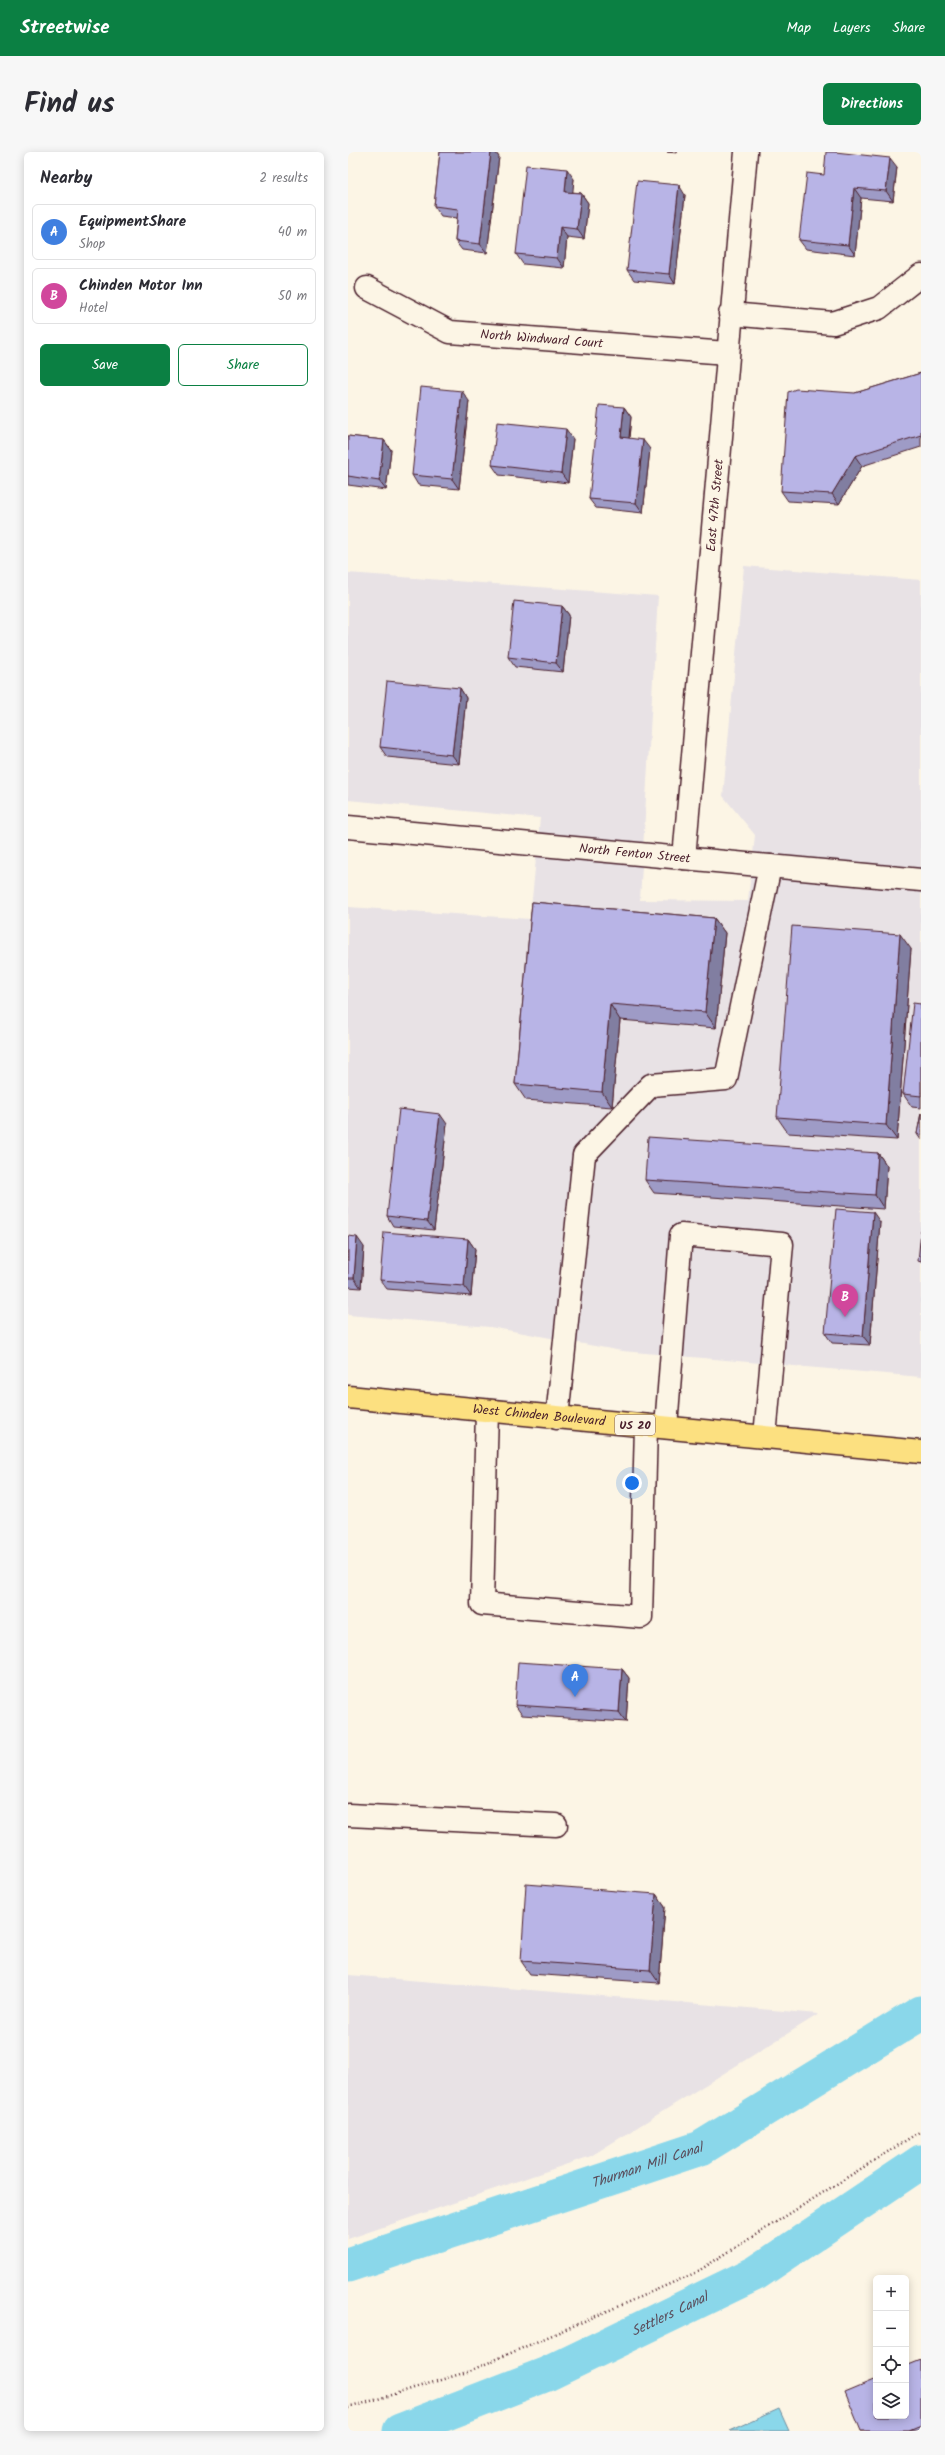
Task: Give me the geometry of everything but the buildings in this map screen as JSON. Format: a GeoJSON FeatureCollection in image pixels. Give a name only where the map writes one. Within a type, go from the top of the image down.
{"type":"FeatureCollection","features":[{"type":"Feature","properties":{"kind":"main road","name":"West Chinden Boulevard"},"geometry":{"type":"LineString","coordinates":[[348,1397],[921,1452]]}},
{"type":"Feature","properties":{"kind":"street","name":"East 47th Street"},"geometry":{"type":"LineString","coordinates":[[684,858],[730,314],[746,152]]}},
{"type":"Feature","properties":{"kind":"street"},"geometry":{"type":"LineString","coordinates":[[730,314],[833,323],[879,308],[921,274]]}},
{"type":"Feature","properties":{"kind":"street","name":"North Windward Court"},"geometry":{"type":"LineString","coordinates":[[367,288],[450,332],[727,353]]}},
{"type":"Feature","properties":{"kind":"street","name":"North Fenton Street"},"geometry":{"type":"LineString","coordinates":[[348,827],[921,880]]}},
{"type":"Feature","properties":{"kind":"street"},"geometry":{"type":"LineString","coordinates":[[557,1418],[584,1155],[651,1085],[726,1079],[770,866]]}},
{"type":"Feature","properties":{"kind":"street"},"geometry":{"type":"LineString","coordinates":[[487,1411],[482,1604],[640,1617],[656,1426],[681,1235],[782,1244],[765,1437]]}},
{"type":"Feature","properties":{"kind":"street"},"geometry":{"type":"LineString","coordinates":[[348,1815],[556,1825]]}},
{"type":"Feature","properties":{"kind":"path"},"geometry":{"type":"LineString","coordinates":[[348,2408],[467,2372],[696,2273],[921,2131]]}},
{"type":"Feature","properties":{"kind":"shaded area"},"geometry":{"type":"Polygon","coordinates":[[[744,566],[921,580],[921,1377],[622,1351],[490,1327],[348,1315],[348,907],[530,919],[540,818],[348,800],[348,573],[658,596],[640,900],[748,901],[755,835],[723,796],[744,566]]]}},
{"type":"Feature","properties":{"kind":"shaded area"},"geometry":{"type":"Polygon","coordinates":[[[348,1975],[819,2014],[591,2156],[348,2239],[348,1975]]]}},
{"type":"Feature","properties":{"kind":"water"},"geometry":{"type":"Polygon","coordinates":[[[779,2409],[789,2431],[730,2431],[779,2409]]]}},
{"type":"Feature","properties":{"kind":"waterway","name":"Thurman Mill Canal"},"geometry":{"type":"LineString","coordinates":[[348,2265],[701,2148],[921,2013]]}},
{"type":"Feature","properties":{"kind":"waterway","name":"Settlers Canal"},"geometry":{"type":"LineString","coordinates":[[400,2431],[547,2374],[756,2273],[921,2162]]}},
{"type":"Feature","properties":{"kind":"place","name":"Chinden Motor Inn"},"geometry":{"type":"Point","coordinates":[845,1317]}},
{"type":"Feature","properties":{"kind":"place","name":"EquipmentShare"},"geometry":{"type":"Point","coordinates":[575,1697]}}]}
